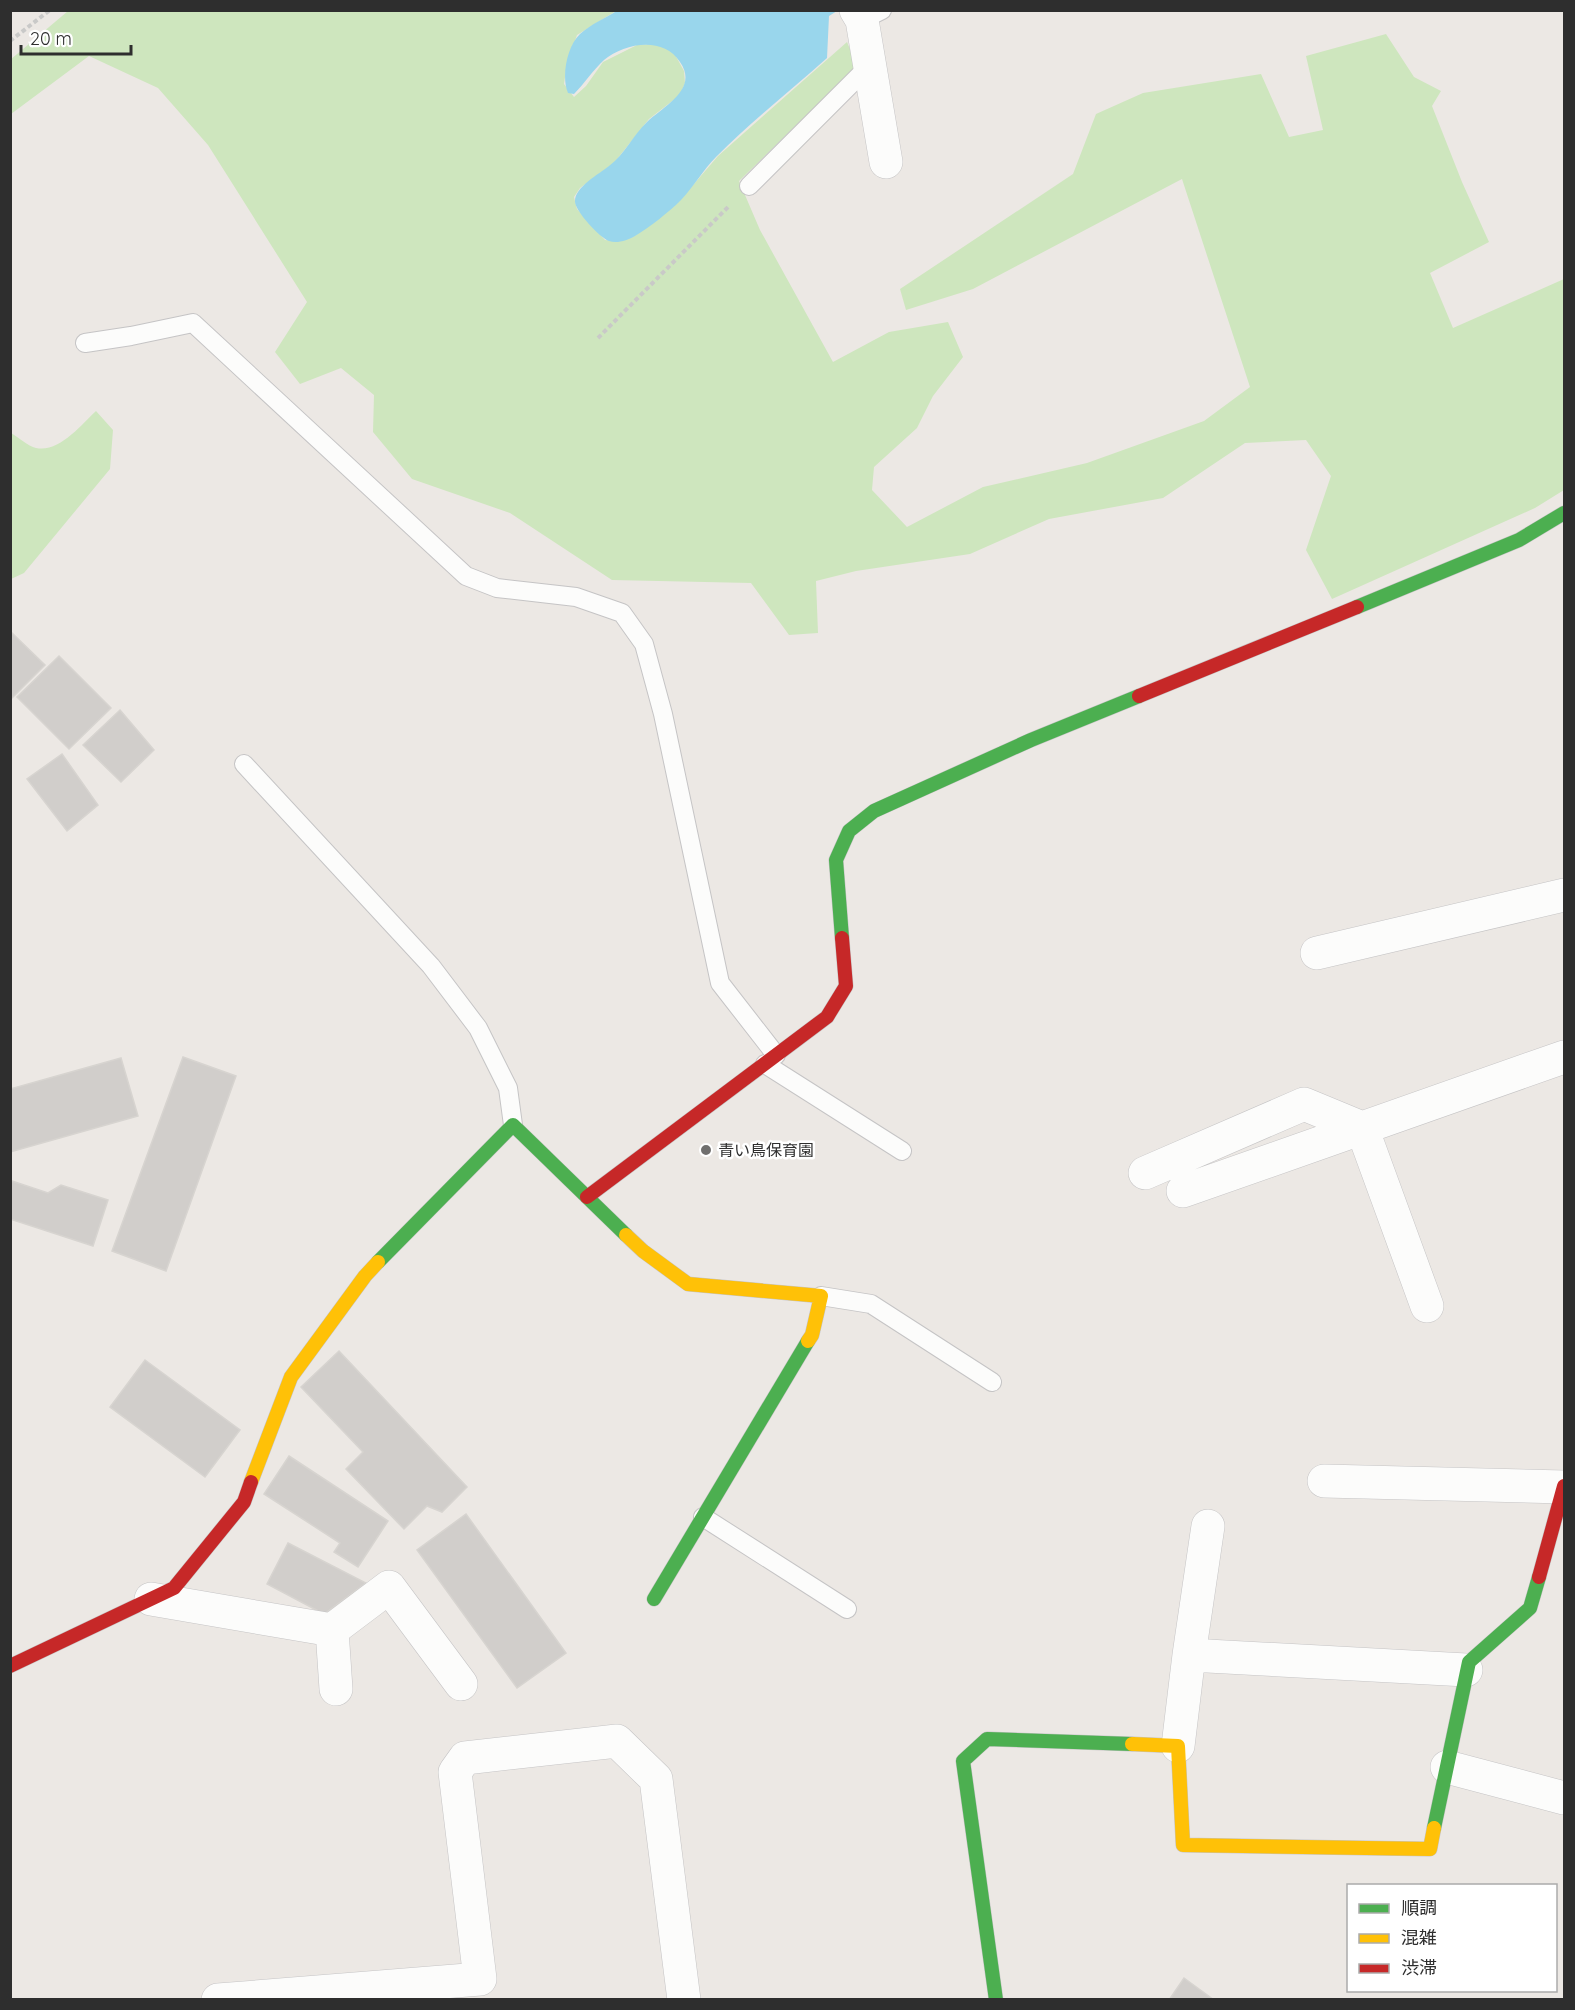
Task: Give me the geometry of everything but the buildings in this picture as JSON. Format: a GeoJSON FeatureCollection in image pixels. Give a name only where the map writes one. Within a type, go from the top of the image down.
{"type":"FeatureCollection","features":[{"type":"Feature","properties":{"kind":"street"},"geometry":{"type":"LineString","coordinates":[[867,14],[870,65],[886,162]]}},
{"type":"Feature","properties":{"kind":"street"},"geometry":{"type":"LineString","coordinates":[[586,1197],[827,1017],[846,986],[836,860],[849,831],[874,811],[1030,740],[1519,540],[1564,513]]}},
{"type":"Feature","properties":{"kind":"street"},"geometry":{"type":"LineString","coordinates":[[1317,953],[1564,895]]}},
{"type":"Feature","properties":{"kind":"street"},"geometry":{"type":"LineString","coordinates":[[1183,1191],[1564,1057]]}},
{"type":"Feature","properties":{"kind":"street"},"geometry":{"type":"LineString","coordinates":[[1145,1173],[1304,1104],[1362,1128],[1426,1306]]}},
{"type":"Feature","properties":{"kind":"street"},"geometry":{"type":"LineString","coordinates":[[10,1666],[174,1588],[244,1502],[291,1377],[365,1276],[513,1125],[643,1251],[688,1284],[821,1296],[812,1335],[654,1599]]}},
{"type":"Feature","properties":{"kind":"street"},"geometry":{"type":"LineString","coordinates":[[1208,1526],[1178,1746],[1183,1845],[1430,1849],[1466,1670],[1469,1662],[1530,1608],[1564,1486],[1324,1481]]}},
{"type":"Feature","properties":{"kind":"street"},"geometry":{"type":"LineString","coordinates":[[151,1599],[332,1630],[389,1587],[461,1684]]}},
{"type":"Feature","properties":{"kind":"street"},"geometry":{"type":"LineString","coordinates":[[332,1630],[336,1689]]}},
{"type":"Feature","properties":{"kind":"street"},"geometry":{"type":"LineString","coordinates":[[1190,1655],[1466,1670]]}},
{"type":"Feature","properties":{"kind":"street"},"geometry":{"type":"LineString","coordinates":[[996,2000],[963,1761],[987,1739],[1178,1746]]}},
{"type":"Feature","properties":{"kind":"street"},"geometry":{"type":"LineString","coordinates":[[218,2000],[480,1979],[456,1772],[465,1758],[617,1741],[656,1779],[684,2000]]}},
{"type":"Feature","properties":{"kind":"street"},"geometry":{"type":"LineString","coordinates":[[1447,1767],[1564,1798]]}},
{"type":"Feature","properties":{"kind":"lane"},"geometry":{"type":"LineString","coordinates":[[749,186],[870,65]]}},
{"type":"Feature","properties":{"kind":"lane"},"geometry":{"type":"LineString","coordinates":[[85,343],[193,323],[466,576],[497,588],[576,597],[622,613],[644,644],[663,714],[720,983],[770,1059],[902,1151]]}},
{"type":"Feature","properties":{"kind":"lane"},"geometry":{"type":"LineString","coordinates":[[244,764],[431,966],[478,1028],[508,1088],[513,1125]]}},
{"type":"Feature","properties":{"kind":"lane"},"geometry":{"type":"LineString","coordinates":[[821,1296],[871,1304],[992,1382]]}},
{"type":"Feature","properties":{"kind":"lane"},"geometry":{"type":"LineString","coordinates":[[703,1516],[847,1609]]}},
{"type":"Feature","properties":{"kind":"path"},"geometry":{"type":"LineString","coordinates":[[10,41],[50,10]]}},
{"type":"Feature","properties":{"kind":"path"},"geometry":{"type":"LineString","coordinates":[[598,338],[749,186]]}},
{"type":"Feature","properties":{"kind":"green space"},"geometry":{"type":"Polygon","coordinates":[[[68,11],[616,11],[577,35],[567,64],[564,84],[574,97],[586,86],[603,62],[637,45],[655,44],[673,51],[684,71],[685,83],[680,95],[649,119],[614,163],[580,188],[574,197],[577,209],[605,240],[617,241],[633,237],[681,199],[718,156],[847,42],[857,66],[739,181],[760,230],[833,362],[889,332],[948,322],[963,357],[933,396],[917,428],[874,467],[872,490],[907,527],[983,487],[1087,463],[1204,421],[1250,387],[1182,179],[973,289],[906,310],[900,289],[1073,174],[1096,114],[1143,93],[1261,74],[1289,137],[1323,130],[1306,56],[1386,34],[1414,77],[1441,91],[1432,106],[1489,242],[1430,273],[1453,328],[1564,279],[1564,490],[1535,508],[1332,599],[1306,550],[1331,476],[1306,440],[1245,443],[1163,498],[1049,519],[970,554],[856,571],[816,581],[818,633],[789,635],[751,583],[612,580],[510,513],[412,479],[373,432],[374,395],[341,368],[300,384],[275,352],[307,302],[208,145],[158,88],[89,56],[11,114],[10,60],[68,11]]]}},
{"type":"Feature","properties":{"kind":"green space"},"geometry":{"type":"Polygon","coordinates":[[[96,411],[113,430],[110,469],[24,573],[11,579],[11,433],[36,448],[53,446],[69,437],[96,411]]]}},
{"type":"Feature","properties":{"kind":"water"},"geometry":{"type":"Polygon","coordinates":[[[618,10],[837,11],[829,16],[827,58],[729,144],[711,162],[686,195],[671,209],[635,236],[615,242],[605,239],[588,223],[576,205],[576,196],[588,181],[615,161],[647,122],[677,96],[685,81],[685,72],[673,54],[654,45],[633,46],[622,49],[604,60],[574,94],[568,93],[565,79],[566,62],[575,39],[589,27],[618,10]]]}},
{"type":"Feature","properties":{"kind":"traffic: fast"},"geometry":{"type":"LineString","coordinates":[[1357,607],[1519,540],[1564,513]]}},
{"type":"Feature","properties":{"kind":"traffic: fast"},"geometry":{"type":"LineString","coordinates":[[842,938],[836,860],[849,831],[874,811],[1031,740],[1139,696]]}},
{"type":"Feature","properties":{"kind":"traffic: fast"},"geometry":{"type":"LineString","coordinates":[[378,1262],[513,1125],[626,1235]]}},
{"type":"Feature","properties":{"kind":"traffic: fast"},"geometry":{"type":"LineString","coordinates":[[654,1599],[808,1341]]}},
{"type":"Feature","properties":{"kind":"traffic: fast"},"geometry":{"type":"LineString","coordinates":[[1434,1828],[1469,1662],[1530,1608],[1539,1577]]}},
{"type":"Feature","properties":{"kind":"traffic: fast"},"geometry":{"type":"LineString","coordinates":[[996,2000],[963,1761],[987,1739],[1132,1744]]}},
{"type":"Feature","properties":{"kind":"traffic: slow"},"geometry":{"type":"LineString","coordinates":[[626,1235],[643,1251],[688,1284],[821,1296],[812,1335],[808,1341]]}},
{"type":"Feature","properties":{"kind":"traffic: slow"},"geometry":{"type":"LineString","coordinates":[[251,1482],[291,1377],[365,1276],[378,1262]]}},
{"type":"Feature","properties":{"kind":"traffic: slow"},"geometry":{"type":"LineString","coordinates":[[1132,1744],[1178,1746],[1183,1845],[1430,1849],[1434,1828]]}},
{"type":"Feature","properties":{"kind":"traffic: jam"},"geometry":{"type":"LineString","coordinates":[[1139,696],[1357,607]]}},
{"type":"Feature","properties":{"kind":"traffic: jam"},"geometry":{"type":"LineString","coordinates":[[587,1197],[827,1017],[846,986],[842,938]]}},
{"type":"Feature","properties":{"kind":"traffic: jam"},"geometry":{"type":"LineString","coordinates":[[10,1666],[174,1588],[244,1502],[251,1482]]}},
{"type":"Feature","properties":{"kind":"traffic: jam"},"geometry":{"type":"LineString","coordinates":[[1539,1577],[1564,1486]]}},
{"type":"Feature","properties":{"kind":"place","name":"青い鳥保育園"},"geometry":{"type":"Point","coordinates":[706,1150]}}]}
